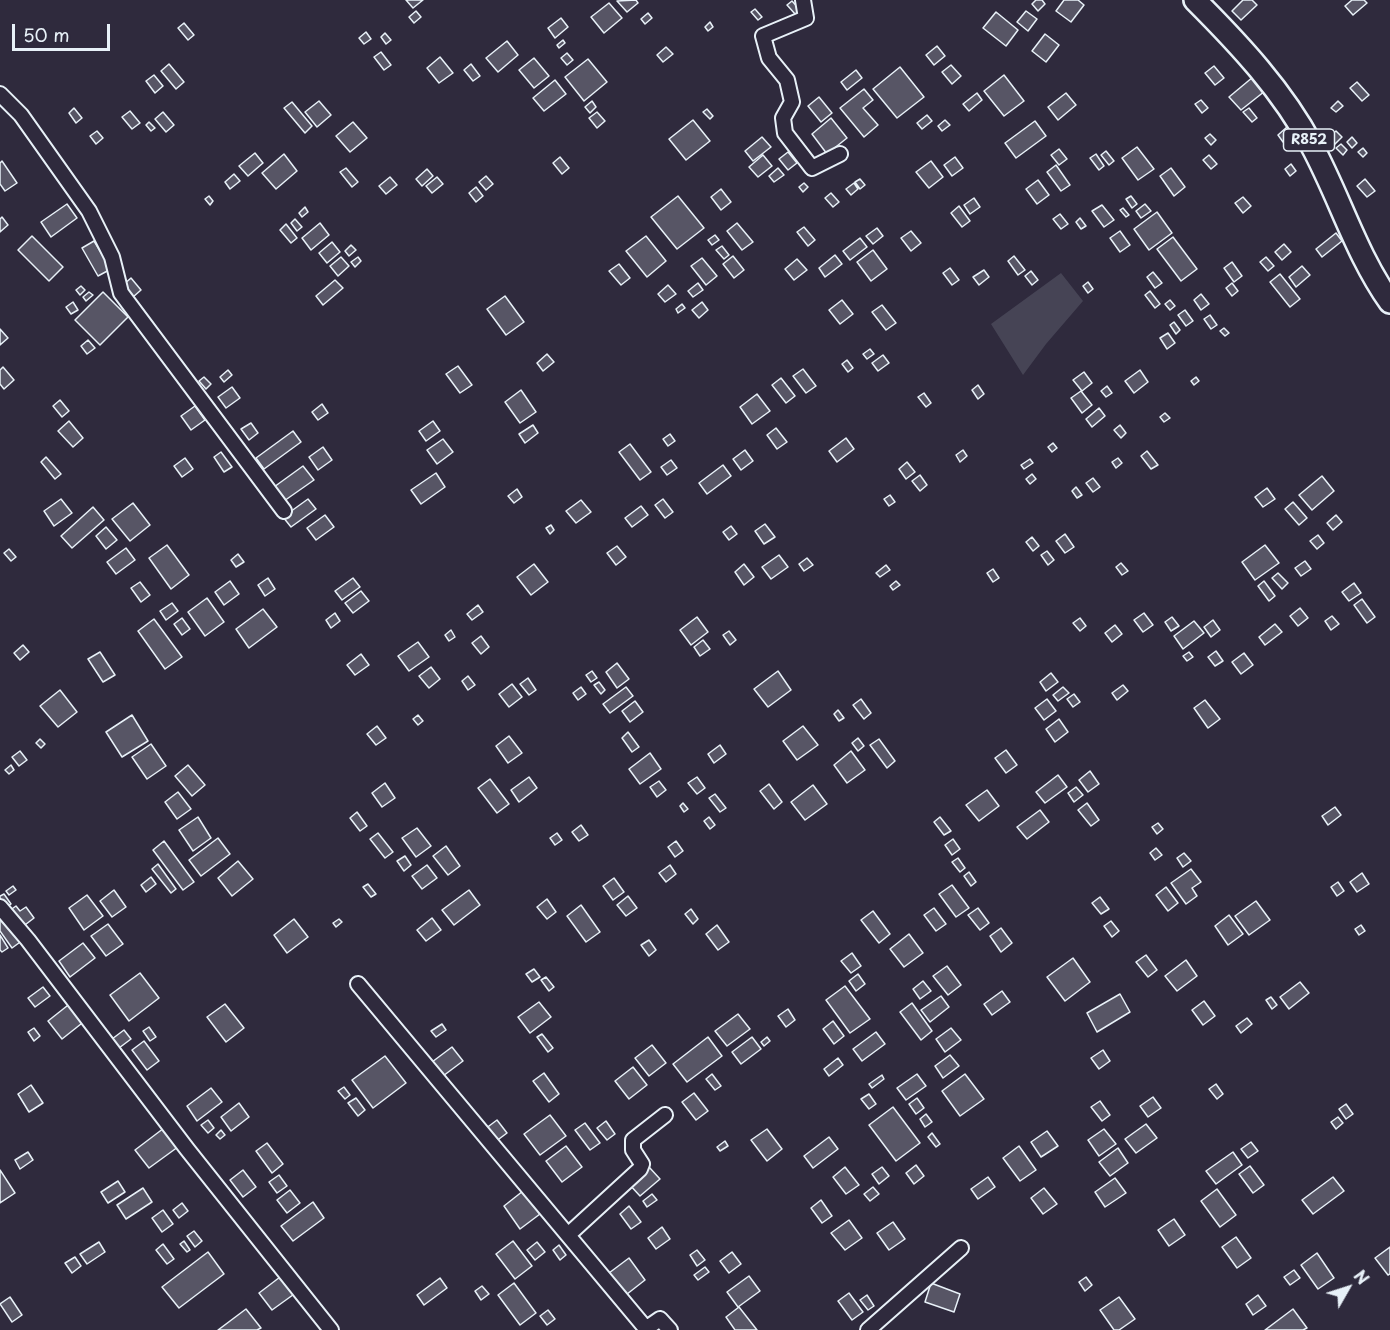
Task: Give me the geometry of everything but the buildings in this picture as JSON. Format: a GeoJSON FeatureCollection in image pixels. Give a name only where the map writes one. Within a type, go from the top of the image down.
{"type":"FeatureCollection","features":[{"type":"Feature","properties":{"kind":"main road","name":"R852"},"geometry":{"type":"LineString","coordinates":[[1195,0],[1259,69],[1290,110],[1328,178],[1362,257],[1374,280],[1390,302]]}},
{"type":"Feature","properties":{"kind":"street"},"geometry":{"type":"LineString","coordinates":[[803,0],[806,18],[764,36],[769,58],[787,80],[792,102],[783,118],[785,133],[812,168],[840,154]]}},
{"type":"Feature","properties":{"kind":"street"},"geometry":{"type":"LineString","coordinates":[[0,94],[21,115],[89,212],[112,257],[121,293],[284,511]]}},
{"type":"Feature","properties":{"kind":"street"},"geometry":{"type":"LineString","coordinates":[[0,907],[28,940],[187,1149],[331,1330]]}},
{"type":"Feature","properties":{"kind":"street"},"geometry":{"type":"LineString","coordinates":[[358,984],[643,1325],[647,1328],[660,1319],[669,1330]]}},
{"type":"Feature","properties":{"kind":"street"},"geometry":{"type":"LineString","coordinates":[[568,1234],[640,1169],[642,1164],[633,1150],[633,1140],[665,1115]]}},
{"type":"Feature","properties":{"kind":"street"},"geometry":{"type":"LineString","coordinates":[[868,1330],[961,1248]]}},
{"type":"Feature","properties":{"kind":"shaded area"},"geometry":{"type":"Polygon","coordinates":[[[1061,273],[1083,301],[1023,375],[991,324],[1061,273]]]}}]}
